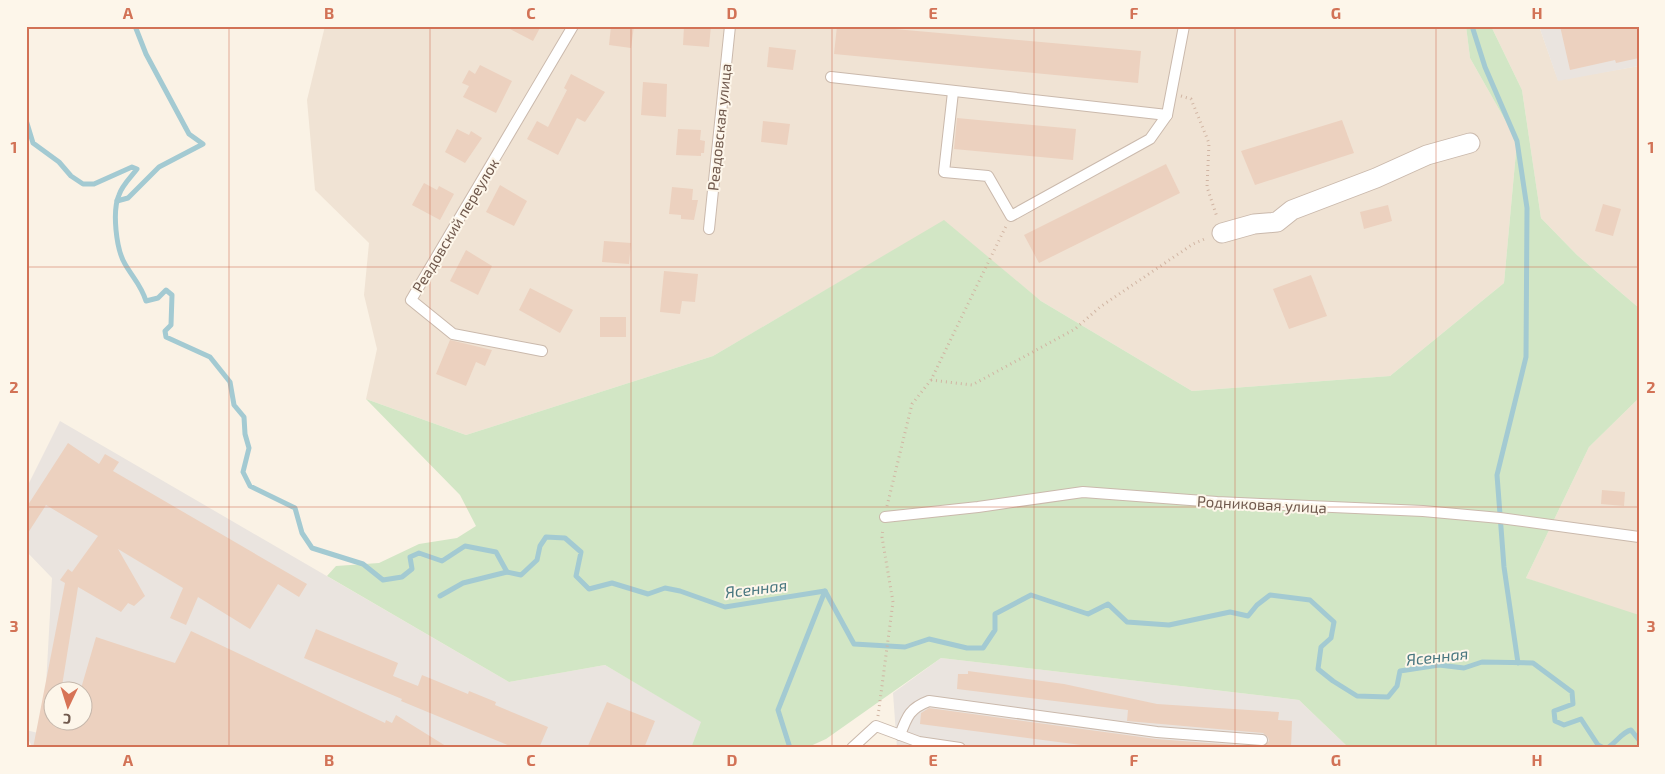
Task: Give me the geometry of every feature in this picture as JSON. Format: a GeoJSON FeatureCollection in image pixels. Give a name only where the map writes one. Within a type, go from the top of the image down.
{"type":"FeatureCollection","features":[{"type":"Feature","properties":{"kind":"street"},"geometry":{"type":"LineString","coordinates":[[1222,233],[1254,224],[1277,222],[1292,210],[1376,178],[1427,154],[1470,142]]}},
{"type":"Feature","properties":{"kind":"lane","name":"Реадовский переулок"},"geometry":{"type":"LineString","coordinates":[[542,351],[453,334],[411,300],[573,26]]}},
{"type":"Feature","properties":{"kind":"lane","name":"Реадовская улица"},"geometry":{"type":"LineString","coordinates":[[709,229],[730,26]]}},
{"type":"Feature","properties":{"kind":"lane"},"geometry":{"type":"LineString","coordinates":[[952,92],[944,172],[988,176],[1011,216],[1150,139],[1167,115],[1184,26]]}},
{"type":"Feature","properties":{"kind":"lane"},"geometry":{"type":"LineString","coordinates":[[831,77],[1167,115]]}},
{"type":"Feature","properties":{"kind":"lane","name":"Родниковая улица"},"geometry":{"type":"LineString","coordinates":[[885,517],[978,507],[1083,492],[1217,502],[1423,511],[1500,518],[1639,538]]}},
{"type":"Feature","properties":{"kind":"lane"},"geometry":{"type":"LineString","coordinates":[[900,735],[906,717],[917,706],[929,701],[1157,732],[1262,740]]}},
{"type":"Feature","properties":{"kind":"lane"},"geometry":{"type":"LineString","coordinates":[[852,748],[876,726],[918,742],[960,748]]}},
{"type":"Feature","properties":{"kind":"path"},"geometry":{"type":"LineString","coordinates":[[931,380],[972,385],[1075,329],[1100,307],[1192,244],[1222,233],[1207,187],[1209,142],[1191,99],[1172,94]]}},
{"type":"Feature","properties":{"kind":"path"},"geometry":{"type":"LineString","coordinates":[[876,726],[893,602],[882,537],[912,404],[931,380],[1011,216]]}},
{"type":"Feature","properties":{"kind":"shaded area"},"geometry":{"type":"Polygon","coordinates":[[[325,26],[1466,26],[1470,58],[1517,141],[1504,283],[1390,376],[1192,391],[1041,301],[944,221],[713,356],[466,435],[366,399],[377,349],[364,295],[369,243],[315,190],[307,100],[325,26]]]}},
{"type":"Feature","properties":{"kind":"shaded area"},"geometry":{"type":"Polygon","coordinates":[[[1491,26],[1539,26],[1558,80],[1639,66],[1639,308],[1577,255],[1541,218],[1522,90],[1491,26]]]}},
{"type":"Feature","properties":{"kind":"shaded area"},"geometry":{"type":"Polygon","coordinates":[[[1539,26],[1639,26],[1639,66],[1558,81],[1539,26]]]}},
{"type":"Feature","properties":{"kind":"shaded area"},"geometry":{"type":"Polygon","coordinates":[[[1639,398],[1639,619],[1526,578],[1589,447],[1639,398]]]}},
{"type":"Feature","properties":{"kind":"shaded area"},"geometry":{"type":"Polygon","coordinates":[[[60,421],[509,682],[605,665],[702,722],[691,748],[33,748],[26,735],[26,730],[42,734],[42,732],[92,732],[92,682],[46,682],[52,578],[26,551],[26,489],[60,421]]]}},
{"type":"Feature","properties":{"kind":"shaded area"},"geometry":{"type":"Polygon","coordinates":[[[941,658],[1299,700],[1349,748],[897,748],[893,693],[941,658]]]}},
{"type":"Feature","properties":{"kind":"green space"},"geometry":{"type":"Polygon","coordinates":[[[1466,26],[1491,26],[1522,90],[1541,218],[1577,255],[1639,308],[1639,398],[1589,447],[1526,578],[1639,615],[1639,748],[1349,748],[1299,700],[941,658],[826,739],[806,748],[691,748],[701,722],[605,665],[509,682],[327,576],[336,566],[379,563],[419,544],[457,538],[476,526],[460,495],[366,399],[466,435],[713,356],[944,220],[1041,301],[1192,391],[1390,376],[1504,283],[1517,141],[1470,58],[1466,26]]]}},
{"type":"Feature","properties":{"kind":"building"},"geometry":{"type":"Polygon","coordinates":[[[504,26],[541,26],[533,41],[504,26]]]}},
{"type":"Feature","properties":{"kind":"building"},"geometry":{"type":"Polygon","coordinates":[[[611,26],[634,26],[631,48],[609,45],[611,26]]]}},
{"type":"Feature","properties":{"kind":"building"},"geometry":{"type":"Polygon","coordinates":[[[684,26],[711,26],[709,47],[683,45],[684,26]]]}},
{"type":"Feature","properties":{"kind":"building"},"geometry":{"type":"Polygon","coordinates":[[[837,26],[861,26],[1141,51],[1138,83],[834,54],[837,26]]]}},
{"type":"Feature","properties":{"kind":"building"},"geometry":{"type":"Polygon","coordinates":[[[1560,26],[1639,26],[1639,58],[1616,63],[1615,60],[1570,70],[1560,26]]]}},
{"type":"Feature","properties":{"kind":"building"},"geometry":{"type":"Polygon","coordinates":[[[769,47],[796,50],[793,70],[767,67],[769,47]]]}},
{"type":"Feature","properties":{"kind":"building"},"geometry":{"type":"Polygon","coordinates":[[[480,65],[512,81],[496,113],[463,97],[469,86],[462,83],[469,70],[475,74],[480,65]]]}},
{"type":"Feature","properties":{"kind":"building"},"geometry":{"type":"Polygon","coordinates":[[[571,74],[605,92],[585,122],[577,118],[558,155],[527,139],[537,121],[548,127],[567,90],[564,88],[571,74]]]}},
{"type":"Feature","properties":{"kind":"building"},"geometry":{"type":"Polygon","coordinates":[[[643,82],[667,84],[666,117],[641,115],[643,82]]]}},
{"type":"Feature","properties":{"kind":"building"},"geometry":{"type":"Polygon","coordinates":[[[957,118],[1076,129],[1073,160],[954,149],[957,118]]]}},
{"type":"Feature","properties":{"kind":"building"},"geometry":{"type":"Polygon","coordinates":[[[1342,120],[1354,153],[1255,185],[1241,151],[1342,120]]]}},
{"type":"Feature","properties":{"kind":"building"},"geometry":{"type":"Polygon","coordinates":[[[763,121],[790,124],[787,145],[761,142],[763,121]]]}},
{"type":"Feature","properties":{"kind":"building"},"geometry":{"type":"Polygon","coordinates":[[[457,129],[469,135],[471,131],[482,138],[465,163],[445,152],[457,129]]]}},
{"type":"Feature","properties":{"kind":"building"},"geometry":{"type":"Polygon","coordinates":[[[678,129],[701,130],[700,140],[705,141],[704,153],[701,153],[701,156],[676,155],[678,129]]]}},
{"type":"Feature","properties":{"kind":"building"},"geometry":{"type":"Polygon","coordinates":[[[1166,164],[1180,193],[1039,263],[1024,235],[1166,164]]]}},
{"type":"Feature","properties":{"kind":"building"},"geometry":{"type":"Polygon","coordinates":[[[424,183],[437,190],[439,186],[454,194],[440,220],[412,205],[424,183]]]}},
{"type":"Feature","properties":{"kind":"building"},"geometry":{"type":"Polygon","coordinates":[[[500,185],[527,201],[514,226],[486,212],[500,185]]]}},
{"type":"Feature","properties":{"kind":"building"},"geometry":{"type":"Polygon","coordinates":[[[672,187],[693,189],[692,200],[698,200],[694,220],[681,219],[681,215],[669,214],[672,187]]]}},
{"type":"Feature","properties":{"kind":"building"},"geometry":{"type":"Polygon","coordinates":[[[1603,204],[1621,209],[1613,236],[1595,231],[1603,204]]]}},
{"type":"Feature","properties":{"kind":"building"},"geometry":{"type":"Polygon","coordinates":[[[1388,205],[1392,221],[1364,229],[1360,212],[1388,205]]]}},
{"type":"Feature","properties":{"kind":"building"},"geometry":{"type":"Polygon","coordinates":[[[604,241],[631,243],[629,264],[602,262],[604,241]]]}},
{"type":"Feature","properties":{"kind":"building"},"geometry":{"type":"Polygon","coordinates":[[[466,250],[492,266],[478,295],[450,281],[466,250]]]}},
{"type":"Feature","properties":{"kind":"building"},"geometry":{"type":"Polygon","coordinates":[[[664,271],[698,274],[695,302],[682,301],[680,314],[660,312],[664,271]]]}},
{"type":"Feature","properties":{"kind":"building"},"geometry":{"type":"Polygon","coordinates":[[[1311,275],[1327,316],[1289,329],[1273,289],[1311,275]]]}},
{"type":"Feature","properties":{"kind":"building"},"geometry":{"type":"Polygon","coordinates":[[[530,288],[573,310],[560,333],[519,310],[530,288]]]}},
{"type":"Feature","properties":{"kind":"building"},"geometry":{"type":"Polygon","coordinates":[[[600,317],[626,317],[626,337],[600,337],[600,317]]]}},
{"type":"Feature","properties":{"kind":"building"},"geometry":{"type":"Polygon","coordinates":[[[450,340],[492,350],[485,366],[476,362],[466,386],[436,374],[450,340]]]}},
{"type":"Feature","properties":{"kind":"building"},"geometry":{"type":"Polygon","coordinates":[[[68,443],[99,464],[105,454],[119,462],[113,471],[307,584],[299,597],[278,584],[250,629],[198,597],[186,625],[170,618],[183,588],[118,549],[145,596],[134,606],[128,603],[121,612],[78,587],[63,682],[46,682],[65,583],[60,580],[68,569],[72,572],[98,536],[46,505],[26,536],[26,508],[68,443]]]}},
{"type":"Feature","properties":{"kind":"building"},"geometry":{"type":"Polygon","coordinates":[[[1602,490],[1625,492],[1624,506],[1601,504],[1602,490]]]}},
{"type":"Feature","properties":{"kind":"building"},"geometry":{"type":"Polygon","coordinates":[[[316,629],[398,663],[393,676],[418,686],[422,675],[468,694],[469,691],[496,702],[495,705],[548,727],[539,748],[515,748],[304,658],[316,629]]]}},
{"type":"Feature","properties":{"kind":"building"},"geometry":{"type":"Polygon","coordinates":[[[191,631],[385,723],[386,720],[392,723],[396,715],[449,748],[33,748],[42,702],[42,732],[92,732],[92,682],[83,682],[96,637],[175,663],[191,631]]]}},
{"type":"Feature","properties":{"kind":"building"},"geometry":{"type":"Polygon","coordinates":[[[968,671],[1064,684],[1157,704],[1279,712],[1278,720],[1292,721],[1291,748],[1104,748],[920,724],[921,713],[929,708],[1156,739],[1261,747],[1269,741],[1268,737],[1263,733],[1127,721],[1128,710],[957,689],[958,674],[968,674],[968,671]]]}},
{"type":"Feature","properties":{"kind":"building"},"geometry":{"type":"Polygon","coordinates":[[[607,702],[655,721],[644,748],[587,748],[607,702]]]}},
{"type":"Feature","properties":{"kind":"waterway"},"geometry":{"type":"LineString","coordinates":[[117,201],[128,198],[159,167],[203,144],[189,134],[146,54],[135,26]]}},
{"type":"Feature","properties":{"kind":"waterway"},"geometry":{"type":"LineString","coordinates":[[1472,26],[1485,67],[1517,141],[1527,208],[1526,357],[1497,475],[1504,567],[1518,663]]}},
{"type":"Feature","properties":{"kind":"waterway","name":"Ясенная"},"geometry":{"type":"LineString","coordinates":[[26,120],[33,143],[59,162],[71,176],[83,184],[94,184],[132,167],[137,169],[120,191],[117,202],[115,220],[119,249],[146,301],[158,298],[166,290],[172,295],[171,325],[165,331],[166,337],[210,357],[230,382],[234,405],[244,417],[245,434],[249,448],[243,472],[250,486],[295,508],[302,533],[312,548],[363,564],[383,580],[402,577],[412,569],[410,557],[419,553],[442,561],[465,546],[496,552],[507,572],[521,575],[537,560],[540,546],[546,537],[565,538],[581,552],[576,576],[589,589],[612,583],[648,594],[665,588],[680,591],[725,607],[825,591],[854,644],[905,647],[929,639],[967,648],[983,648],[995,630],[995,614],[1031,595],[1088,614],[1108,604],[1127,622],[1169,625],[1230,612],[1248,616],[1257,605],[1270,595],[1310,600],[1334,622],[1331,638],[1321,647],[1318,669],[1357,696],[1388,697],[1397,686],[1400,671],[1439,665],[1464,668],[1482,662],[1533,663],[1572,692],[1573,704],[1554,711],[1555,721],[1564,725],[1581,719],[1598,745],[1604,748]]}},
{"type":"Feature","properties":{"kind":"waterway"},"geometry":{"type":"LineString","coordinates":[[440,596],[463,583],[507,572]]}},
{"type":"Feature","properties":{"kind":"waterway"},"geometry":{"type":"LineString","coordinates":[[790,748],[778,710],[825,591]]}},
{"type":"Feature","properties":{"kind":"waterway","name":"Ясенная"},"geometry":{"type":"LineString","coordinates":[[1607,748],[1631,730],[1639,740]]}}]}
